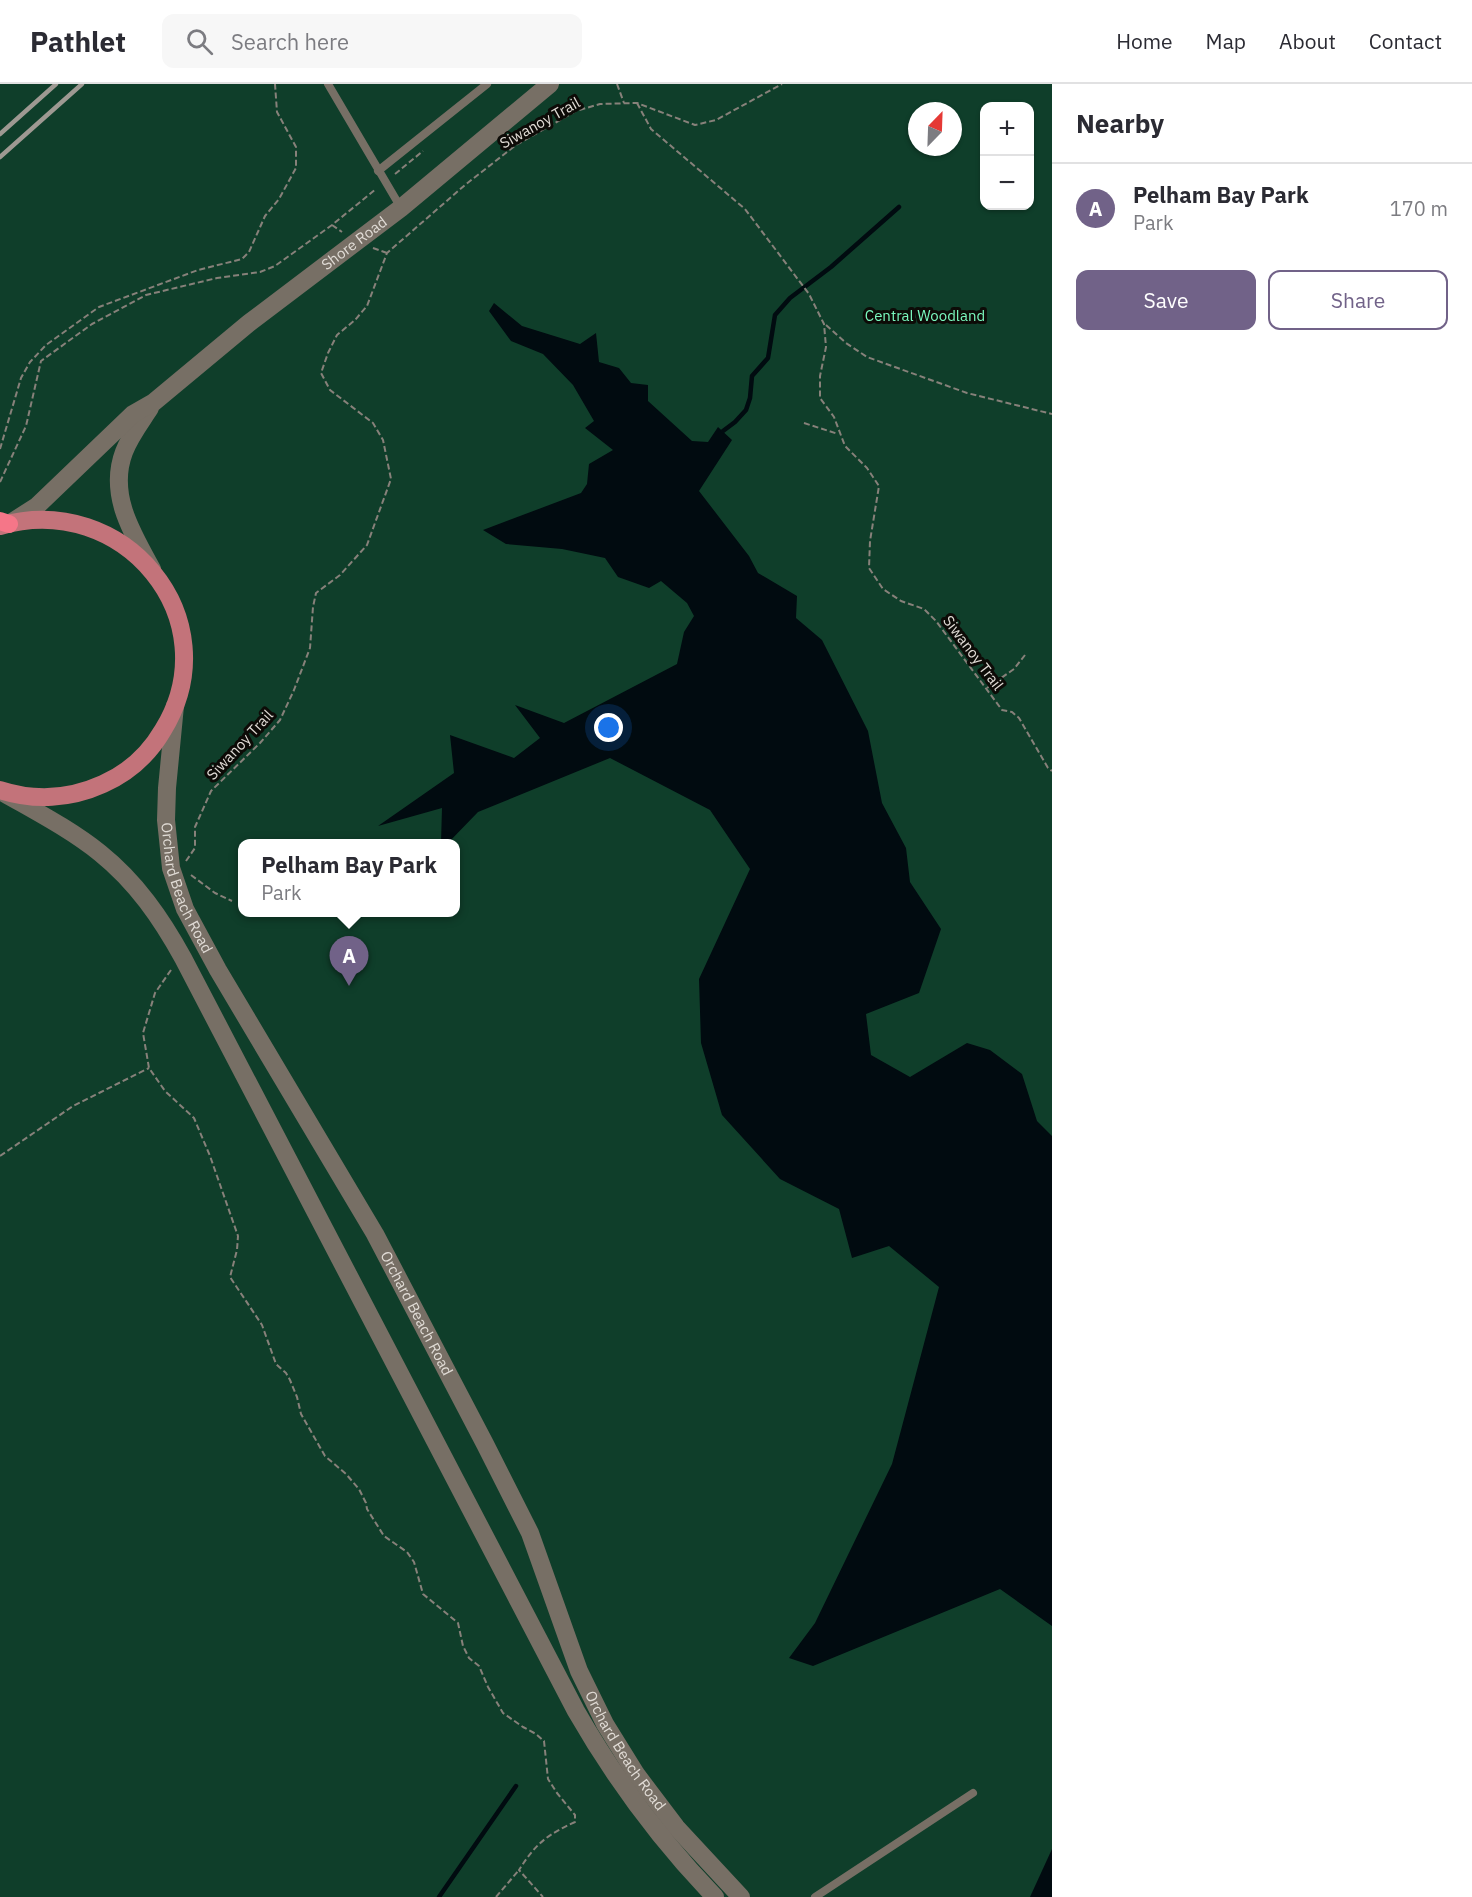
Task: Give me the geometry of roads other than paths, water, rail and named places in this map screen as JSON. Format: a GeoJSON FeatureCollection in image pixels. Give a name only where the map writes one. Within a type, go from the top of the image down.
{"type":"FeatureCollection","features":[{"type":"Feature","properties":{"kind":"main road"},"geometry":{"type":"LineString","coordinates":[[0,790],[32,797],[59,796],[85,791],[109,781],[130,768],[150,749],[165,728],[176,704],[182,677],[183,648],[171,601],[158,578],[141,559],[121,543],[87,526],[48,519],[3,524]]}},
{"type":"Feature","properties":{"kind":"street","name":"Shore Road"},"geometry":{"type":"LineString","coordinates":[[3,524],[37,506],[134,414],[154,402],[249,323],[401,208],[550,84]]}},
{"type":"Feature","properties":{"kind":"street","name":"Shore Road"},"geometry":{"type":"LineString","coordinates":[[154,402],[123,453],[119,484],[127,522],[158,578]]}},
{"type":"Feature","properties":{"kind":"street","name":"Orchard Beach Road"},"geometry":{"type":"LineString","coordinates":[[176,704],[166,803],[168,845],[174,876],[185,909],[375,1234],[501,1475],[540,1558],[579,1671],[605,1724],[636,1774],[676,1827],[741,1897]]}},
{"type":"Feature","properties":{"kind":"street","name":"Orchard Beach Road"},"geometry":{"type":"LineString","coordinates":[[0,790],[82,840],[114,865],[153,909],[183,958],[576,1711],[642,1814],[715,1897]]}},
{"type":"Feature","properties":{"kind":"lane"},"geometry":{"type":"LineString","coordinates":[[328,84],[401,208]]}},
{"type":"Feature","properties":{"kind":"lane"},"geometry":{"type":"LineString","coordinates":[[378,171],[487,84]]}},
{"type":"Feature","properties":{"kind":"lane"},"geometry":{"type":"LineString","coordinates":[[815,1897],[973,1793]]}},
{"type":"Feature","properties":{"kind":"waterway"},"geometry":{"type":"LineString","coordinates":[[723,431],[746,410],[750,398],[752,376],[768,358],[775,315],[790,298],[831,267],[899,207]]}},
{"type":"Feature","properties":{"kind":"waterway"},"geometry":{"type":"LineString","coordinates":[[439,1897],[516,1786]]}},
{"type":"Feature","properties":{"kind":"railway"},"geometry":{"type":"LineString","coordinates":[[0,134],[56,84]]}},
{"type":"Feature","properties":{"kind":"railway"},"geometry":{"type":"LineString","coordinates":[[0,157],[82,84]]}},
{"type":"Feature","properties":{"kind":"place","name":"Pelham Bay Park"},"geometry":{"type":"Point","coordinates":[349,986]}},
{"type":"Feature","properties":{"kind":"park label","name":"Central Woodland"},"geometry":{"type":"Point","coordinates":[925,316]}}]}
